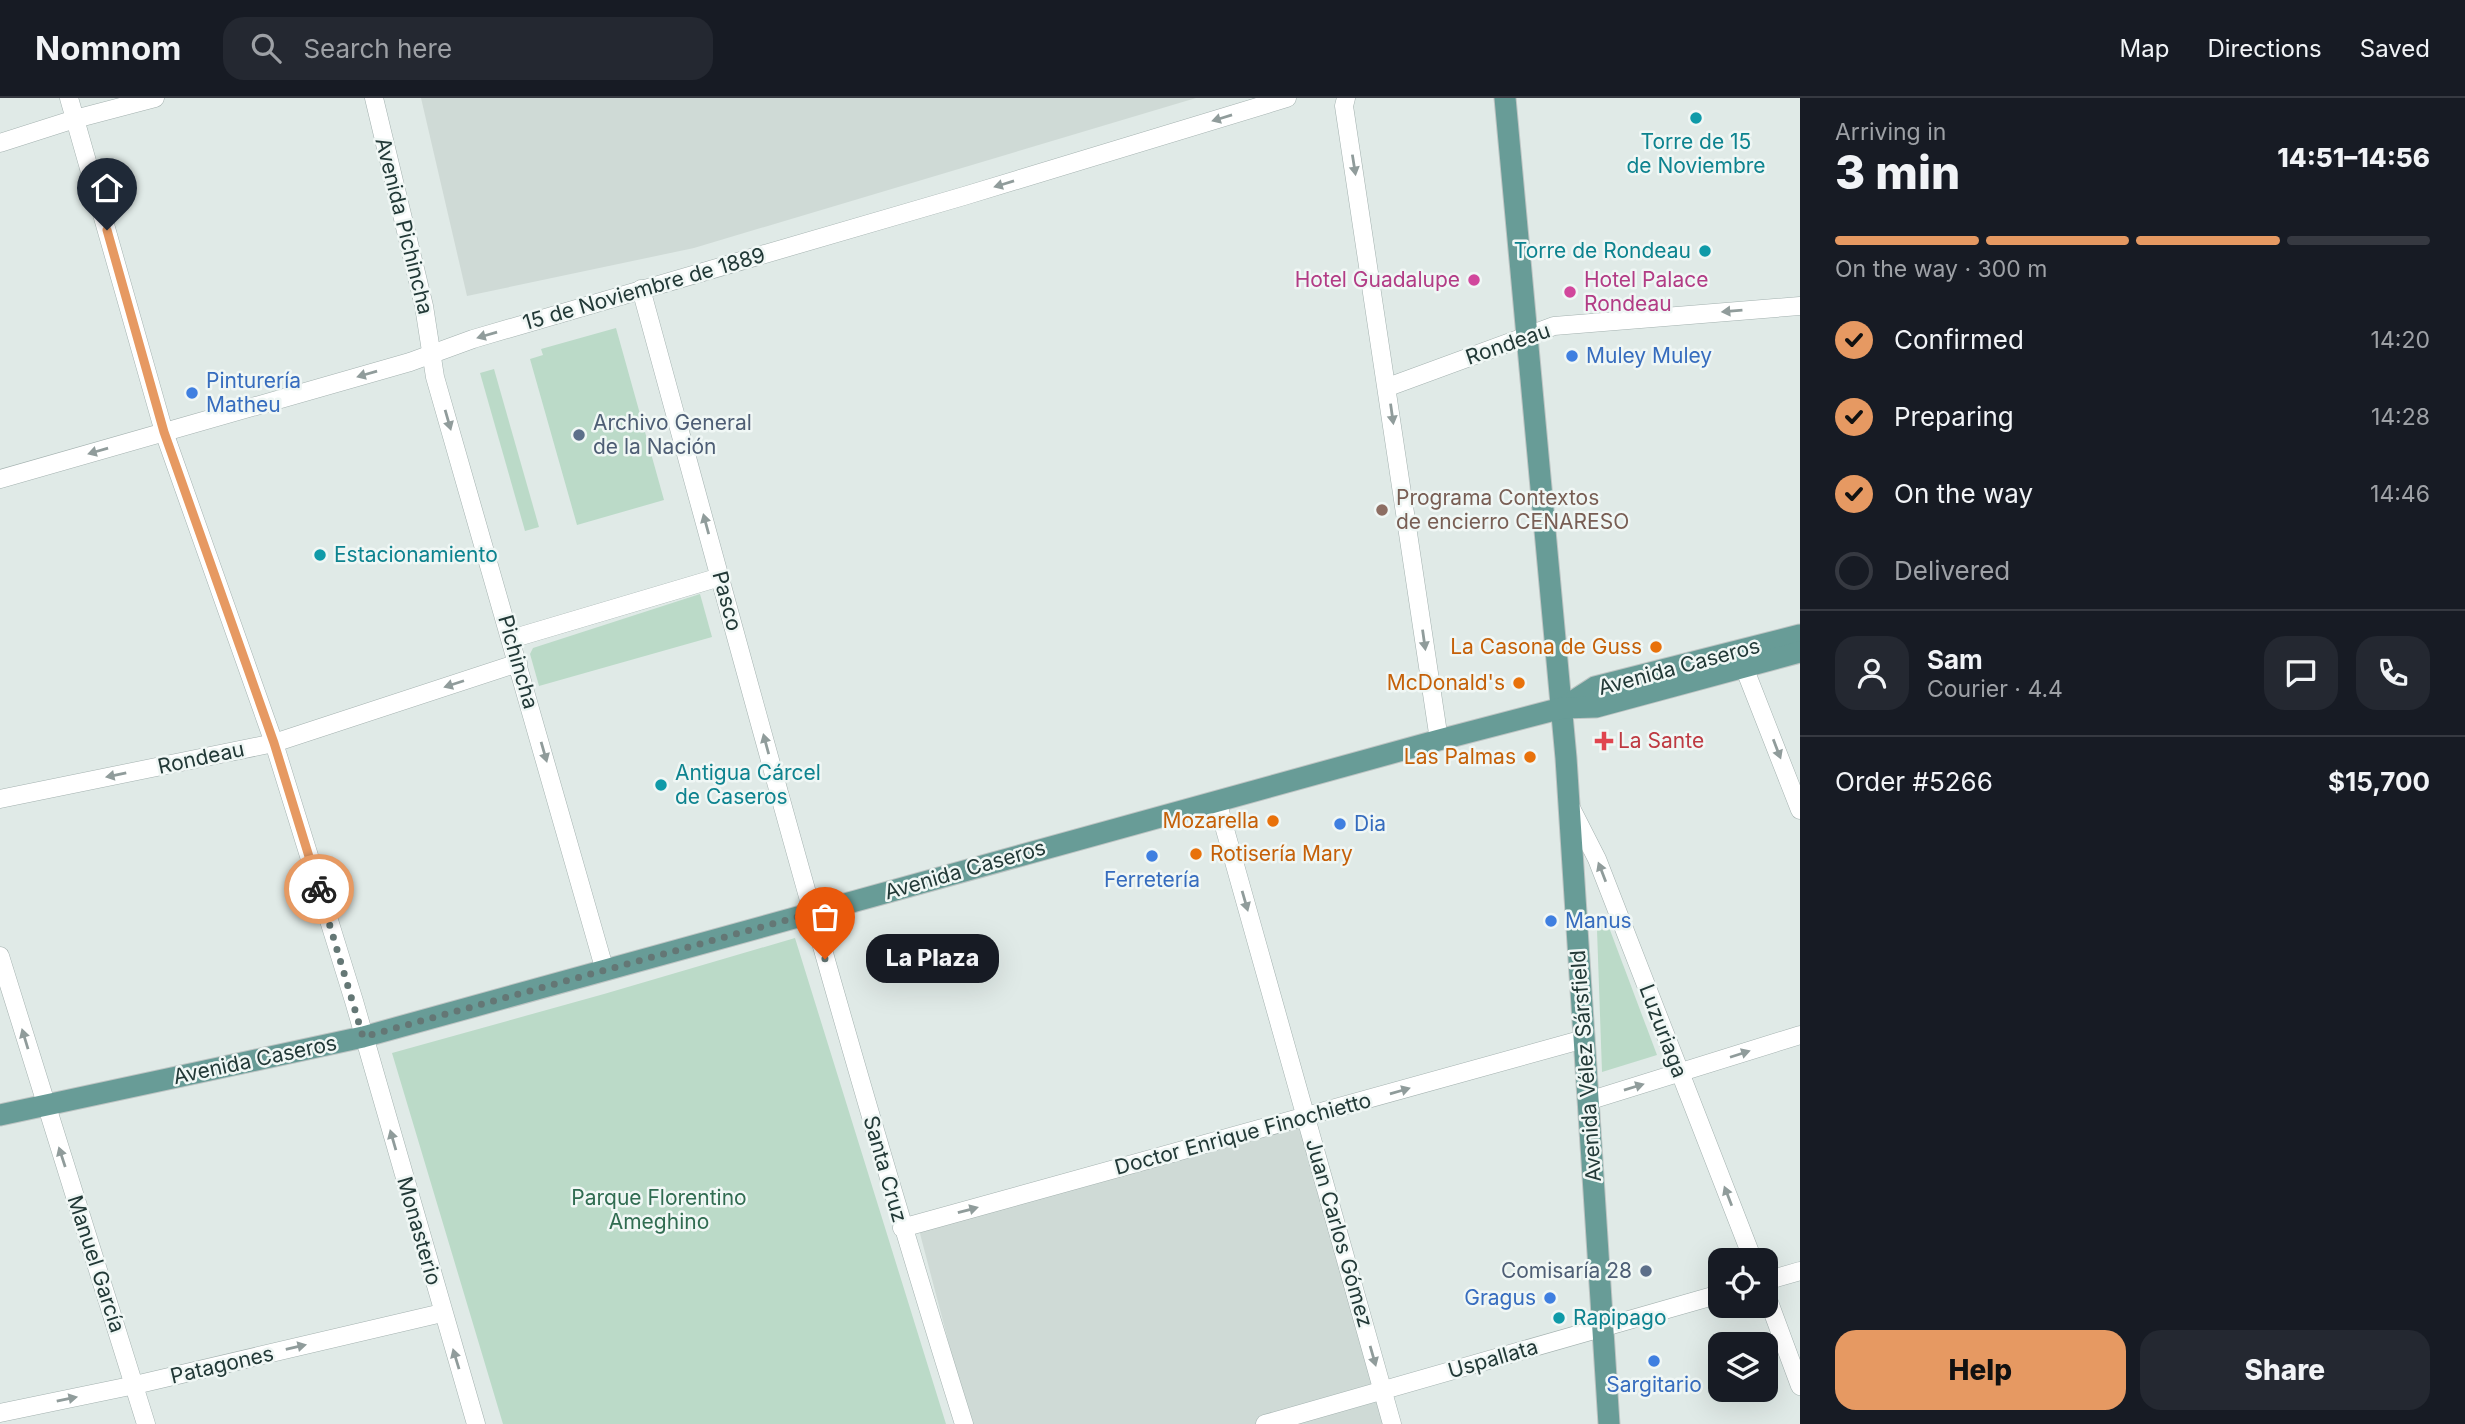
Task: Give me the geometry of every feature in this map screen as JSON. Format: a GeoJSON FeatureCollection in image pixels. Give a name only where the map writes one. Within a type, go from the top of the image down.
{"type":"FeatureCollection","features":[{"type":"Feature","properties":{"kind":"main road","name":"Avenida Vélez Sársfield"},"geometry":{"type":"LineString","coordinates":[[1504,98],[1562,708],[1609,1424]]}},
{"type":"Feature","properties":{"kind":"main road","name":"Avenida Caseros"},"geometry":{"type":"LineString","coordinates":[[1562,708],[1595,687],[1800,635]]}},
{"type":"Feature","properties":{"kind":"main road","name":"Avenida Caseros"},"geometry":{"type":"LineString","coordinates":[[0,1115],[363,1037],[1439,740],[1562,708],[1596,707],[1800,652]]}},
{"type":"Feature","properties":{"kind":"street","name":"Monasterio"},"geometry":{"type":"LineString","coordinates":[[69,98],[164,432],[274,743],[354,1001],[476,1424]]}},
{"type":"Feature","properties":{"kind":"street"},"geometry":{"type":"LineString","coordinates":[[0,143],[75,119],[155,98]]}},
{"type":"Feature","properties":{"kind":"street","name":"Avenida Pichincha"},"geometry":{"type":"LineString","coordinates":[[374,98],[424,306],[432,354]]}},
{"type":"Feature","properties":{"kind":"street","name":"15 de Noviembre de 1889"},"geometry":{"type":"LineString","coordinates":[[0,479],[432,354],[473,339],[951,200],[1287,98]]}},
{"type":"Feature","properties":{"kind":"street"},"geometry":{"type":"LineString","coordinates":[[1346,98],[1345,106],[1439,740]]}},
{"type":"Feature","properties":{"kind":"street","name":"Pasco"},"geometry":{"type":"LineString","coordinates":[[641,289],[812,913]]}},
{"type":"Feature","properties":{"kind":"street","name":"Rondeau"},"geometry":{"type":"LineString","coordinates":[[1388,387],[1554,326],[1800,306]]}},
{"type":"Feature","properties":{"kind":"street","name":"Pichincha"},"geometry":{"type":"LineString","coordinates":[[432,354],[435,377],[605,971]]}},
{"type":"Feature","properties":{"kind":"street"},"geometry":{"type":"LineString","coordinates":[[511,639],[720,577]]}},
{"type":"Feature","properties":{"kind":"street","name":"Rondeau"},"geometry":{"type":"LineString","coordinates":[[0,799],[274,743],[519,663]]}},
{"type":"Feature","properties":{"kind":"street"},"geometry":{"type":"LineString","coordinates":[[1744,667],[1800,810]]}},
{"type":"Feature","properties":{"kind":"street","name":"Juan Carlos Gómez"},"geometry":{"type":"LineString","coordinates":[[1217,801],[1392,1424]]}},
{"type":"Feature","properties":{"kind":"street","name":"Luzuriaga"},"geometry":{"type":"LineString","coordinates":[[1569,804],[1597,859],[1748,1248]]}},
{"type":"Feature","properties":{"kind":"street","name":"Santa Cruz"},"geometry":{"type":"LineString","coordinates":[[812,913],[902,1228],[964,1424]]}},
{"type":"Feature","properties":{"kind":"street","name":"Manuel García"},"geometry":{"type":"LineString","coordinates":[[0,957],[146,1424]]}},
{"type":"Feature","properties":{"kind":"street"},"geometry":{"type":"LineString","coordinates":[[1588,1101],[1800,1034]]}},
{"type":"Feature","properties":{"kind":"street","name":"Doctor Enrique Finochietto"},"geometry":{"type":"LineString","coordinates":[[902,1228],[1584,1039]]}},
{"type":"Feature","properties":{"kind":"street"},"geometry":{"type":"LineString","coordinates":[[1778,1278],[1800,1272]]}},
{"type":"Feature","properties":{"kind":"street","name":"Uspallata"},"geometry":{"type":"LineString","coordinates":[[1265,1424],[1708,1297]]}},
{"type":"Feature","properties":{"kind":"street","name":"Patagones"},"geometry":{"type":"LineString","coordinates":[[0,1413],[135,1385],[442,1313]]}},
{"type":"Feature","properties":{"kind":"street"},"geometry":{"type":"LineString","coordinates":[[1775,1318],[1800,1386]]}},
{"type":"Feature","properties":{"kind":"shaded area"},"geometry":{"type":"Polygon","coordinates":[[[421,98],[1196,98],[694,248],[467,296],[421,98]]]}},
{"type":"Feature","properties":{"kind":"shaded area"},"geometry":{"type":"Polygon","coordinates":[[[1302,1123],[1388,1424],[970,1424],[918,1226],[1302,1123]]]}},
{"type":"Feature","properties":{"kind":"green space"},"geometry":{"type":"Polygon","coordinates":[[[616,328],[664,500],[577,525],[530,359],[543,355],[541,349],[616,328]]]}},
{"type":"Feature","properties":{"kind":"green space"},"geometry":{"type":"Polygon","coordinates":[[[494,369],[539,527],[525,531],[480,373],[494,369]]]}},
{"type":"Feature","properties":{"kind":"green space"},"geometry":{"type":"Polygon","coordinates":[[[700,594],[712,637],[539,686],[530,654],[533,648],[700,594]]]}},
{"type":"Feature","properties":{"kind":"green space"},"geometry":{"type":"Polygon","coordinates":[[[1604,922],[1610,930],[1657,1055],[1602,1072],[1597,925],[1604,922]]]}},
{"type":"Feature","properties":{"kind":"green space","name":"Parque Florentino Ameghino"},"geometry":{"type":"Polygon","coordinates":[[[795,938],[946,1424],[503,1424],[392,1053],[795,938]]]}},
{"type":"Feature","properties":{"kind":"way so far"},"geometry":{"type":"LineString","coordinates":[[319,889],[363,1037],[812,913],[825,959]]}},
{"type":"Feature","properties":{"kind":"place","name":"Torre de 15 de Noviembre"},"geometry":{"type":"Point","coordinates":[1696,118]}},
{"type":"Feature","properties":{"kind":"place","name":"Torre de Rondeau"},"geometry":{"type":"Point","coordinates":[1705,251]}},
{"type":"Feature","properties":{"kind":"place","name":"Hotel Guadalupe"},"geometry":{"type":"Point","coordinates":[1474,280]}},
{"type":"Feature","properties":{"kind":"place","name":"Hotel Palace Rondeau"},"geometry":{"type":"Point","coordinates":[1570,292]}},
{"type":"Feature","properties":{"kind":"place","name":"Muley Muley"},"geometry":{"type":"Point","coordinates":[1572,356]}},
{"type":"Feature","properties":{"kind":"place","name":"Pinturería Matheu"},"geometry":{"type":"Point","coordinates":[192,393]}},
{"type":"Feature","properties":{"kind":"place","name":"Archivo General de la Nación"},"geometry":{"type":"Point","coordinates":[579,435]}},
{"type":"Feature","properties":{"kind":"place","name":"Programa Contextos de encierro CENARESO"},"geometry":{"type":"Point","coordinates":[1382,510]}},
{"type":"Feature","properties":{"kind":"place","name":"Estacionamiento"},"geometry":{"type":"Point","coordinates":[320,555]}},
{"type":"Feature","properties":{"kind":"place","name":"La Casona de Guss"},"geometry":{"type":"Point","coordinates":[1656,647]}},
{"type":"Feature","properties":{"kind":"place","name":"McDonald's"},"geometry":{"type":"Point","coordinates":[1519,683]}},
{"type":"Feature","properties":{"kind":"place","name":"La Sante"},"geometry":{"type":"Point","coordinates":[1604,741]}},
{"type":"Feature","properties":{"kind":"place","name":"Las Palmas"},"geometry":{"type":"Point","coordinates":[1530,757]}},
{"type":"Feature","properties":{"kind":"place","name":"Antigua Cárcel de Caseros"},"geometry":{"type":"Point","coordinates":[661,785]}},
{"type":"Feature","properties":{"kind":"place","name":"Mozarella"},"geometry":{"type":"Point","coordinates":[1273,821]}},
{"type":"Feature","properties":{"kind":"place","name":"Dia"},"geometry":{"type":"Point","coordinates":[1340,824]}},
{"type":"Feature","properties":{"kind":"place","name":"Rotisería Mary"},"geometry":{"type":"Point","coordinates":[1196,854]}},
{"type":"Feature","properties":{"kind":"place","name":"Ferretería"},"geometry":{"type":"Point","coordinates":[1152,856]}},
{"type":"Feature","properties":{"kind":"place","name":"Manus"},"geometry":{"type":"Point","coordinates":[1551,921]}},
{"type":"Feature","properties":{"kind":"place","name":"La Plaza"},"geometry":{"type":"Point","coordinates":[825,959]}},
{"type":"Feature","properties":{"kind":"place","name":"Comisaría 28"},"geometry":{"type":"Point","coordinates":[1646,1271]}},
{"type":"Feature","properties":{"kind":"place","name":"Gragus"},"geometry":{"type":"Point","coordinates":[1550,1298]}},
{"type":"Feature","properties":{"kind":"place","name":"Rapipago"},"geometry":{"type":"Point","coordinates":[1559,1318]}},
{"type":"Feature","properties":{"kind":"place","name":"Sargitario"},"geometry":{"type":"Point","coordinates":[1654,1361]}},
{"type":"Feature","properties":{"kind":"route"},"geometry":{"type":"LineString","coordinates":[[107,230],[164,432],[274,743],[319,889]]}}]}
